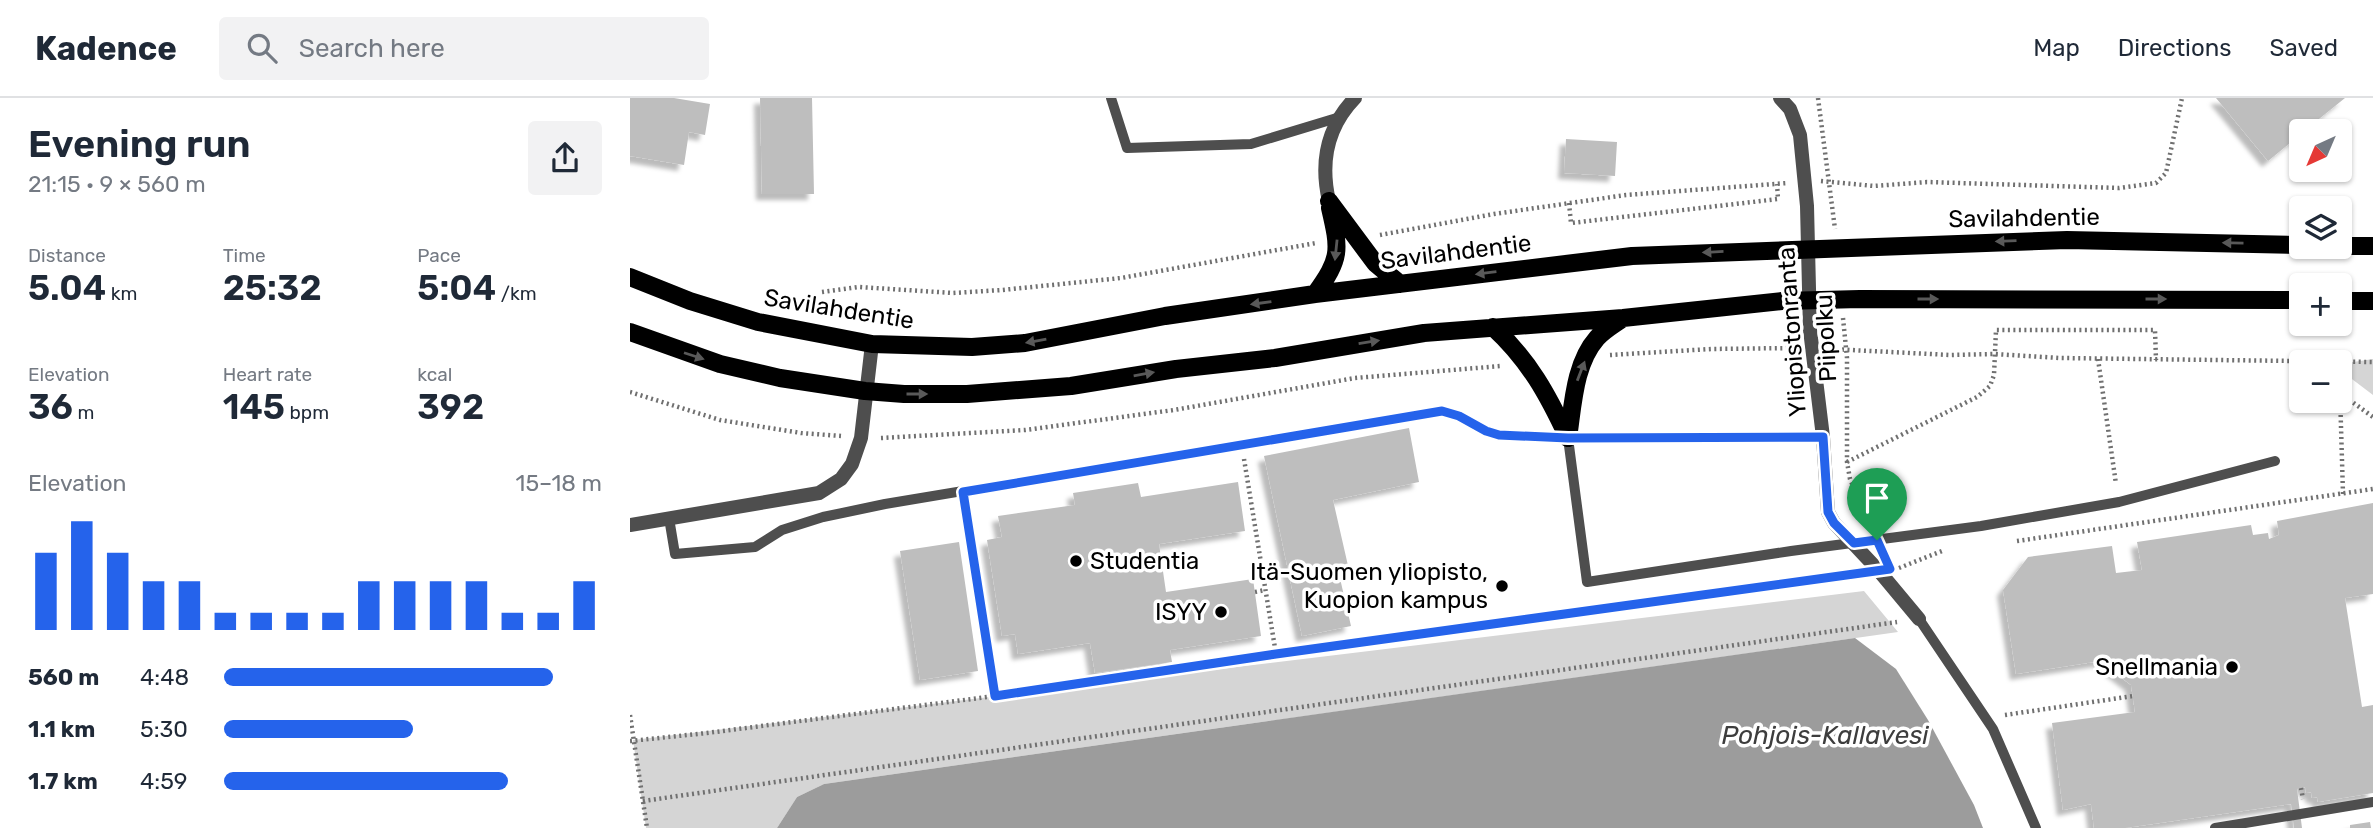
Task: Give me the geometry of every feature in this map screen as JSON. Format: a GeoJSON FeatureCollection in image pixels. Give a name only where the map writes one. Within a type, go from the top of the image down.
{"type":"FeatureCollection","features":[{"type":"Feature","properties":{"kind":"main road"},"geometry":{"type":"LineString","coordinates":[[1329,201],[1375,263],[1399,284]]}},
{"type":"Feature","properties":{"kind":"main road"},"geometry":{"type":"LineString","coordinates":[[1315,295],[1334,268],[1338,240],[1329,201]]}},
{"type":"Feature","properties":{"kind":"main road","name":"Savilahdentie"},"geometry":{"type":"LineString","coordinates":[[630,277],[758,323],[872,344],[972,347],[1025,343],[1165,316],[1315,295],[1632,256],[2067,240],[2289,245]]}},
{"type":"Feature","properties":{"kind":"main road"},"geometry":{"type":"LineString","coordinates":[[2352,246],[2373,246]]}},
{"type":"Feature","properties":{"kind":"main road"},"geometry":{"type":"LineString","coordinates":[[630,332],[720,365],[780,378],[865,391],[967,394],[1071,386],[1176,369],[1275,358],[1424,333],[1623,318],[1782,301],[2289,300]]}},
{"type":"Feature","properties":{"kind":"main road"},"geometry":{"type":"LineString","coordinates":[[2352,301],[2373,301]]}},
{"type":"Feature","properties":{"kind":"main road"},"geometry":{"type":"LineString","coordinates":[[1568,438],[1577,381],[1586,357],[1597,338],[1623,318]]}},
{"type":"Feature","properties":{"kind":"main road"},"geometry":{"type":"LineString","coordinates":[[1493,327],[1511,344],[1546,390],[1568,438]]}},
{"type":"Feature","properties":{"kind":"street"},"geometry":{"type":"LineString","coordinates":[[1329,201],[1325,152],[1340,117],[1355,98]]}},
{"type":"Feature","properties":{"kind":"street","name":"Yliopistonranta"},"geometry":{"type":"LineString","coordinates":[[1780,98],[1790,109],[1800,135],[1807,206],[1810,330],[1823,437],[1828,512],[1834,523],[1880,571],[1919,619]]}},
{"type":"Feature","properties":{"kind":"street"},"geometry":{"type":"LineString","coordinates":[[630,525],[819,493],[841,479],[852,464],[861,438],[872,344]]}},
{"type":"Feature","properties":{"kind":"lane"},"geometry":{"type":"LineString","coordinates":[[1111,98],[1127,148],[1251,144],[1340,117]]}},
{"type":"Feature","properties":{"kind":"lane"},"geometry":{"type":"LineString","coordinates":[[668,518],[675,554],[755,547],[782,530],[823,517],[1442,411],[1499,435],[1568,438],[1823,437]]}},
{"type":"Feature","properties":{"kind":"lane"},"geometry":{"type":"LineString","coordinates":[[1568,438],[1587,582],[1981,526],[2119,502],[2276,461]]}},
{"type":"Feature","properties":{"kind":"lane"},"geometry":{"type":"LineString","coordinates":[[1919,619],[1993,729],[2036,828]]}},
{"type":"Feature","properties":{"kind":"lane"},"geometry":{"type":"LineString","coordinates":[[2215,828],[2373,802]]}},
{"type":"Feature","properties":{"kind":"path"},"geometry":{"type":"LineString","coordinates":[[1818,98],[1836,238]]}},
{"type":"Feature","properties":{"kind":"path"},"geometry":{"type":"LineString","coordinates":[[1829,181],[1874,186],[1927,182],[2119,188],[2156,183],[2166,173],[2182,98]]}},
{"type":"Feature","properties":{"kind":"path"},"geometry":{"type":"LineString","coordinates":[[1569,203],[1571,223],[1778,199],[1777,184]]}},
{"type":"Feature","properties":{"kind":"path","name":"Piipolku"},"geometry":{"type":"LineString","coordinates":[[1842,305],[1847,358],[1847,462],[1850,479],[1877,540]]}},
{"type":"Feature","properties":{"kind":"path"},"geometry":{"type":"LineString","coordinates":[[1847,462],[1977,397],[1990,386],[1994,375],[1996,330],[2154,330],[2156,360]]}},
{"type":"Feature","properties":{"kind":"path"},"geometry":{"type":"LineString","coordinates":[[1586,357],[1712,349],[1783,348]]}},
{"type":"Feature","properties":{"kind":"path"},"geometry":{"type":"LineString","coordinates":[[1869,350],[1950,355],[2289,362]]}},
{"type":"Feature","properties":{"kind":"path"},"geometry":{"type":"LineString","coordinates":[[2098,359],[2119,502]]}},
{"type":"Feature","properties":{"kind":"path"},"geometry":{"type":"LineString","coordinates":[[2352,362],[2373,362]]}},
{"type":"Feature","properties":{"kind":"path"},"geometry":{"type":"LineString","coordinates":[[630,392],[720,420],[801,433],[902,438],[1025,430],[1174,410],[1355,378],[1525,364]]}},
{"type":"Feature","properties":{"kind":"path"},"geometry":{"type":"LineString","coordinates":[[2352,402],[2373,417]]}},
{"type":"Feature","properties":{"kind":"path"},"geometry":{"type":"LineString","coordinates":[[2341,413],[2343,494]]}},
{"type":"Feature","properties":{"kind":"path"},"geometry":{"type":"LineString","coordinates":[[1242,444],[1276,654]]}},
{"type":"Feature","properties":{"kind":"path"},"geometry":{"type":"LineString","coordinates":[[2015,541],[2373,489]]}},
{"type":"Feature","properties":{"kind":"path"},"geometry":{"type":"LineString","coordinates":[[963,492],[995,696]]}},
{"type":"Feature","properties":{"kind":"path"},"geometry":{"type":"LineString","coordinates":[[632,740],[995,696],[1276,654],[1880,571],[1902,567],[1954,549]]}},
{"type":"Feature","properties":{"kind":"path"},"geometry":{"type":"LineString","coordinates":[[1255,592],[1265,590]]}},
{"type":"Feature","properties":{"kind":"path"},"geometry":{"type":"LineString","coordinates":[[643,801],[1919,619]]}},
{"type":"Feature","properties":{"kind":"path"},"geometry":{"type":"LineString","coordinates":[[2002,715],[2133,696]]}},
{"type":"Feature","properties":{"kind":"path"},"geometry":{"type":"LineString","coordinates":[[630,715],[647,828]]}},
{"type":"Feature","properties":{"kind":"shaded area"},"geometry":{"type":"Polygon","coordinates":[[[2373,359],[2373,395],[2352,379],[2352,362],[2373,359]]]}},
{"type":"Feature","properties":{"kind":"shaded area"},"geometry":{"type":"Polygon","coordinates":[[[1864,591],[1898,632],[824,784],[797,797],[777,828],[646,828],[633,740],[1864,591]]]}},
{"type":"Feature","properties":{"kind":"water","name":"Pohjois-Kallavesi"},"geometry":{"type":"Polygon","coordinates":[[[1855,638],[1896,669],[1928,720],[1974,805],[1983,828],[777,828],[797,797],[824,784],[1855,638]]]}},
{"type":"Feature","properties":{"kind":"building"},"geometry":{"type":"Polygon","coordinates":[[[630,98],[674,98],[710,104],[705,135],[689,132],[684,165],[630,156],[630,98]]]}},
{"type":"Feature","properties":{"kind":"building"},"geometry":{"type":"Polygon","coordinates":[[[760,98],[812,98],[814,194],[762,194],[760,98]]]}},
{"type":"Feature","properties":{"kind":"building"},"geometry":{"type":"Polygon","coordinates":[[[2216,98],[2345,98],[2319,119],[2289,119],[2289,144],[2268,161],[2216,98]]]}},
{"type":"Feature","properties":{"kind":"building"},"geometry":{"type":"Polygon","coordinates":[[[1566,139],[1617,142],[1615,176],[1564,173],[1566,139]]]}},
{"type":"Feature","properties":{"kind":"building"},"geometry":{"type":"Polygon","coordinates":[[[1409,428],[1419,482],[1333,500],[1349,570],[1339,574],[1351,626],[1302,636],[1264,456],[1409,428]]]}},
{"type":"Feature","properties":{"kind":"building","name":"Studentia"},"geometry":{"type":"Polygon","coordinates":[[[1238,482],[1245,531],[1159,544],[1166,592],[1253,579],[1261,636],[1170,650],[1172,662],[1095,673],[1090,643],[1018,654],[1015,634],[1002,636],[987,540],[1002,537],[998,516],[1075,505],[1073,493],[1138,483],[1141,497],[1238,482]]]}},
{"type":"Feature","properties":{"kind":"building","name":"Snellmania"},"geometry":{"type":"Polygon","coordinates":[[[2373,503],[2373,594],[2345,598],[2362,707],[2373,705],[2373,793],[2318,802],[2317,797],[2312,798],[2311,792],[2306,793],[2305,787],[2297,789],[2302,828],[2294,828],[2291,804],[2125,828],[2094,828],[2091,804],[2063,810],[2052,723],[2135,712],[2131,685],[2100,661],[2016,674],[2003,590],[2028,557],[2112,546],[2116,573],[2142,570],[2137,542],[2251,525],[2253,535],[2268,533],[2269,539],[2279,535],[2277,521],[2373,503]]]}},
{"type":"Feature","properties":{"kind":"building"},"geometry":{"type":"Polygon","coordinates":[[[959,542],[978,671],[920,680],[900,551],[959,542]]]}},
{"type":"Feature","properties":{"kind":"building"},"geometry":{"type":"Polygon","coordinates":[[[2370,822],[2371,828],[2350,828],[2350,825],[2370,822]]]}},
{"type":"Feature","properties":{"kind":"place","name":"Studentia"},"geometry":{"type":"Point","coordinates":[1076,561]}},
{"type":"Feature","properties":{"kind":"place","name":"Itä-Suomen yliopisto, Kuopion kampus"},"geometry":{"type":"Point","coordinates":[1502,586]}},
{"type":"Feature","properties":{"kind":"place","name":"ISYY"},"geometry":{"type":"Point","coordinates":[1221,612]}},
{"type":"Feature","properties":{"kind":"place","name":"Snellmania"},"geometry":{"type":"Point","coordinates":[2232,667]}},
{"type":"Feature","properties":{"kind":"route"},"geometry":{"type":"LineString","coordinates":[[1442,411],[1499,435],[1568,438],[1823,437],[1828,512],[1834,523],[1854,543],[1877,540],[1890,569],[1276,654],[995,696],[963,492],[1442,411]]}}]}
